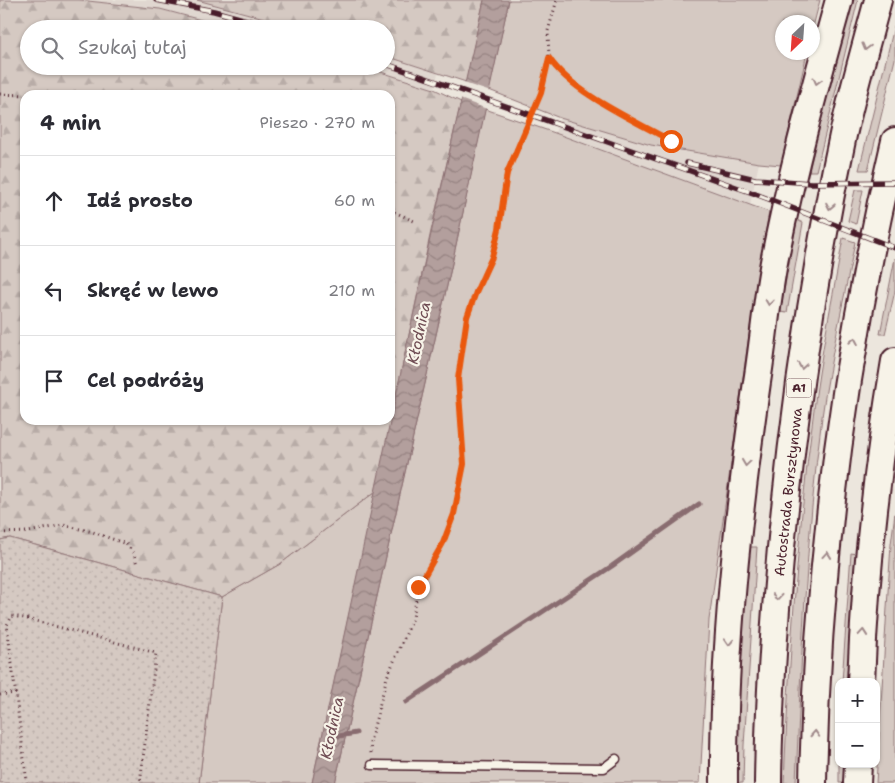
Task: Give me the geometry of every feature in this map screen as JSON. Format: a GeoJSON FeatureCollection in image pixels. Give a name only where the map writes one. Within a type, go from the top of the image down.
{"type":"FeatureCollection","features":[{"type":"Feature","properties":{"kind":"highway"},"geometry":{"type":"LineString","coordinates":[[724,783],[724,746],[731,617],[744,475],[775,253],[805,125],[839,0]]}},
{"type":"Feature","properties":{"kind":"highway","name":"Autostrada Bursztynowa"},"geometry":{"type":"LineString","coordinates":[[768,783],[774,625],[788,477],[801,377],[818,265],[843,134],[878,0]]}},
{"type":"Feature","properties":{"kind":"highway"},"geometry":{"type":"LineString","coordinates":[[814,783],[820,638],[827,549],[838,451],[866,272],[895,141]]}},
{"type":"Feature","properties":{"kind":"highway"},"geometry":{"type":"LineString","coordinates":[[861,678],[875,512],[895,361]]}},
{"type":"Feature","properties":{"kind":"highway"},"geometry":{"type":"LineString","coordinates":[[717,783],[724,746]]}},
{"type":"Feature","properties":{"kind":"highway"},"geometry":{"type":"LineString","coordinates":[[857,783],[858,768]]}},
{"type":"Feature","properties":{"kind":"lane"},"geometry":{"type":"LineString","coordinates":[[372,765],[604,768],[616,759]]}},
{"type":"Feature","properties":{"kind":"path"},"geometry":{"type":"LineString","coordinates":[[372,765],[370,742],[387,677],[413,618],[418,587],[443,543],[454,514],[464,464],[458,379],[467,317],[492,257],[499,229],[507,173],[541,93],[549,58],[548,30],[557,0]]}},
{"type":"Feature","properties":{"kind":"path"},"geometry":{"type":"LineString","coordinates":[[549,58],[568,79],[594,97],[671,141]]}},
{"type":"Feature","properties":{"kind":"path"},"geometry":{"type":"LineString","coordinates":[[0,94],[20,95]]}},
{"type":"Feature","properties":{"kind":"path"},"geometry":{"type":"LineString","coordinates":[[395,212],[414,221]]}},
{"type":"Feature","properties":{"kind":"path"},"geometry":{"type":"LineString","coordinates":[[0,533],[28,532],[64,526],[93,532],[126,544],[134,553],[138,565]]}},
{"type":"Feature","properties":{"kind":"path"},"geometry":{"type":"LineString","coordinates":[[27,783],[7,625],[12,616],[156,653],[140,783]]}},
{"type":"Feature","properties":{"kind":"path"},"geometry":{"type":"LineString","coordinates":[[0,695],[16,693]]}},
{"type":"Feature","properties":{"kind":"shaded area"},"geometry":{"type":"Polygon","coordinates":[[[79,0],[197,0],[271,20],[201,20],[160,9],[79,0]]]}},
{"type":"Feature","properties":{"kind":"shaded area"},"geometry":{"type":"Polygon","coordinates":[[[395,59],[438,73],[434,89],[390,75],[395,75],[395,59]]]}},
{"type":"Feature","properties":{"kind":"shaded area"},"geometry":{"type":"Polygon","coordinates":[[[560,118],[651,145],[759,163],[750,205],[555,133],[560,118]]]}},
{"type":"Feature","properties":{"kind":"green space"},"geometry":{"type":"Polygon","coordinates":[[[0,0],[79,0],[160,9],[201,20],[20,20],[20,75],[390,75],[434,89],[461,102],[431,231],[395,401],[395,90],[20,90],[20,425],[390,425],[376,491],[280,564],[222,597],[10,538],[0,540],[0,0]]]}},
{"type":"Feature","properties":{"kind":"green space"},"geometry":{"type":"Polygon","coordinates":[[[197,0],[484,0],[466,82],[395,59],[395,20],[271,20],[197,0]]]}},
{"type":"Feature","properties":{"kind":"green space"},"geometry":{"type":"Polygon","coordinates":[[[509,0],[820,0],[816,15],[775,15],[775,60],[805,60],[781,165],[651,145],[560,118],[489,90],[509,0]]]}},
{"type":"Feature","properties":{"kind":"green space"},"geometry":{"type":"Polygon","coordinates":[[[850,0],[858,0],[816,171],[809,171],[850,0]]]}},
{"type":"Feature","properties":{"kind":"green space"},"geometry":{"type":"Polygon","coordinates":[[[895,23],[895,59],[868,170],[859,170],[895,23]]]}},
{"type":"Feature","properties":{"kind":"green space"},"geometry":{"type":"Polygon","coordinates":[[[485,109],[769,212],[756,285],[709,620],[700,783],[335,783],[485,109]]]}},
{"type":"Feature","properties":{"kind":"green space"},"geometry":{"type":"Polygon","coordinates":[[[855,190],[863,190],[856,224],[848,221],[855,190]]]}},
{"type":"Feature","properties":{"kind":"green space"},"geometry":{"type":"Polygon","coordinates":[[[797,220],[803,223],[787,313],[780,312],[797,220]]]}},
{"type":"Feature","properties":{"kind":"green space"},"geometry":{"type":"Polygon","coordinates":[[[843,238],[855,242],[829,373],[816,462],[805,600],[796,783],[784,783],[788,691],[802,508],[819,372],[843,238]]]}},
{"type":"Feature","properties":{"kind":"green space"},"geometry":{"type":"Polygon","coordinates":[[[895,258],[895,291],[885,334],[880,334],[895,258]]]}},
{"type":"Feature","properties":{"kind":"green space"},"geometry":{"type":"Polygon","coordinates":[[[376,491],[312,783],[199,783],[222,597],[280,564],[376,491]]]}},
{"type":"Feature","properties":{"kind":"green space"},"geometry":{"type":"Polygon","coordinates":[[[895,513],[895,783],[876,783],[877,768],[880,768],[880,719],[891,544],[895,513]]]}},
{"type":"Feature","properties":{"kind":"green space"},"geometry":{"type":"Polygon","coordinates":[[[10,538],[222,597],[199,783],[0,783],[0,540],[10,538]]]}},
{"type":"Feature","properties":{"kind":"green space"},"geometry":{"type":"Polygon","coordinates":[[[748,547],[757,547],[743,783],[735,783],[736,744],[748,547]]]}},
{"type":"Feature","properties":{"kind":"green space"},"geometry":{"type":"Polygon","coordinates":[[[851,553],[856,554],[850,678],[842,678],[851,553]]]}},
{"type":"Feature","properties":{"kind":"green space"},"geometry":{"type":"Polygon","coordinates":[[[839,768],[847,768],[846,783],[839,783],[839,768]]]}},
{"type":"Feature","properties":{"kind":"water","name":"Kłodnica"},"geometry":{"type":"Polygon","coordinates":[[[484,0],[509,0],[451,268],[335,783],[312,783],[390,425],[395,425],[395,400],[484,0]]]}},
{"type":"Feature","properties":{"kind":"pier"},"geometry":{"type":"Polygon","coordinates":[[[464,83],[491,92],[487,109],[460,99],[464,83]]]}},
{"type":"Feature","properties":{"kind":"waterway"},"geometry":{"type":"LineString","coordinates":[[406,702],[612,566],[699,504]]}},
{"type":"Feature","properties":{"kind":"waterway","name":"Kłodnica"},"geometry":{"type":"LineString","coordinates":[[339,736],[356,733]]}},
{"type":"Feature","properties":{"kind":"railway"},"geometry":{"type":"LineString","coordinates":[[156,0],[214,11],[247,20]]}},
{"type":"Feature","properties":{"kind":"railway"},"geometry":{"type":"LineString","coordinates":[[395,67],[753,193],[895,248]]}},
{"type":"Feature","properties":{"kind":"railway"},"geometry":{"type":"LineString","coordinates":[[687,163],[755,179],[811,183],[895,182]]}},
{"type":"Feature","properties":{"kind":"route"},"geometry":{"type":"LineString","coordinates":[[418,587],[443,543],[454,514],[464,464],[458,379],[467,317],[492,257],[499,229],[507,173],[541,93],[549,58],[568,79],[594,97],[671,141]]}}]}
